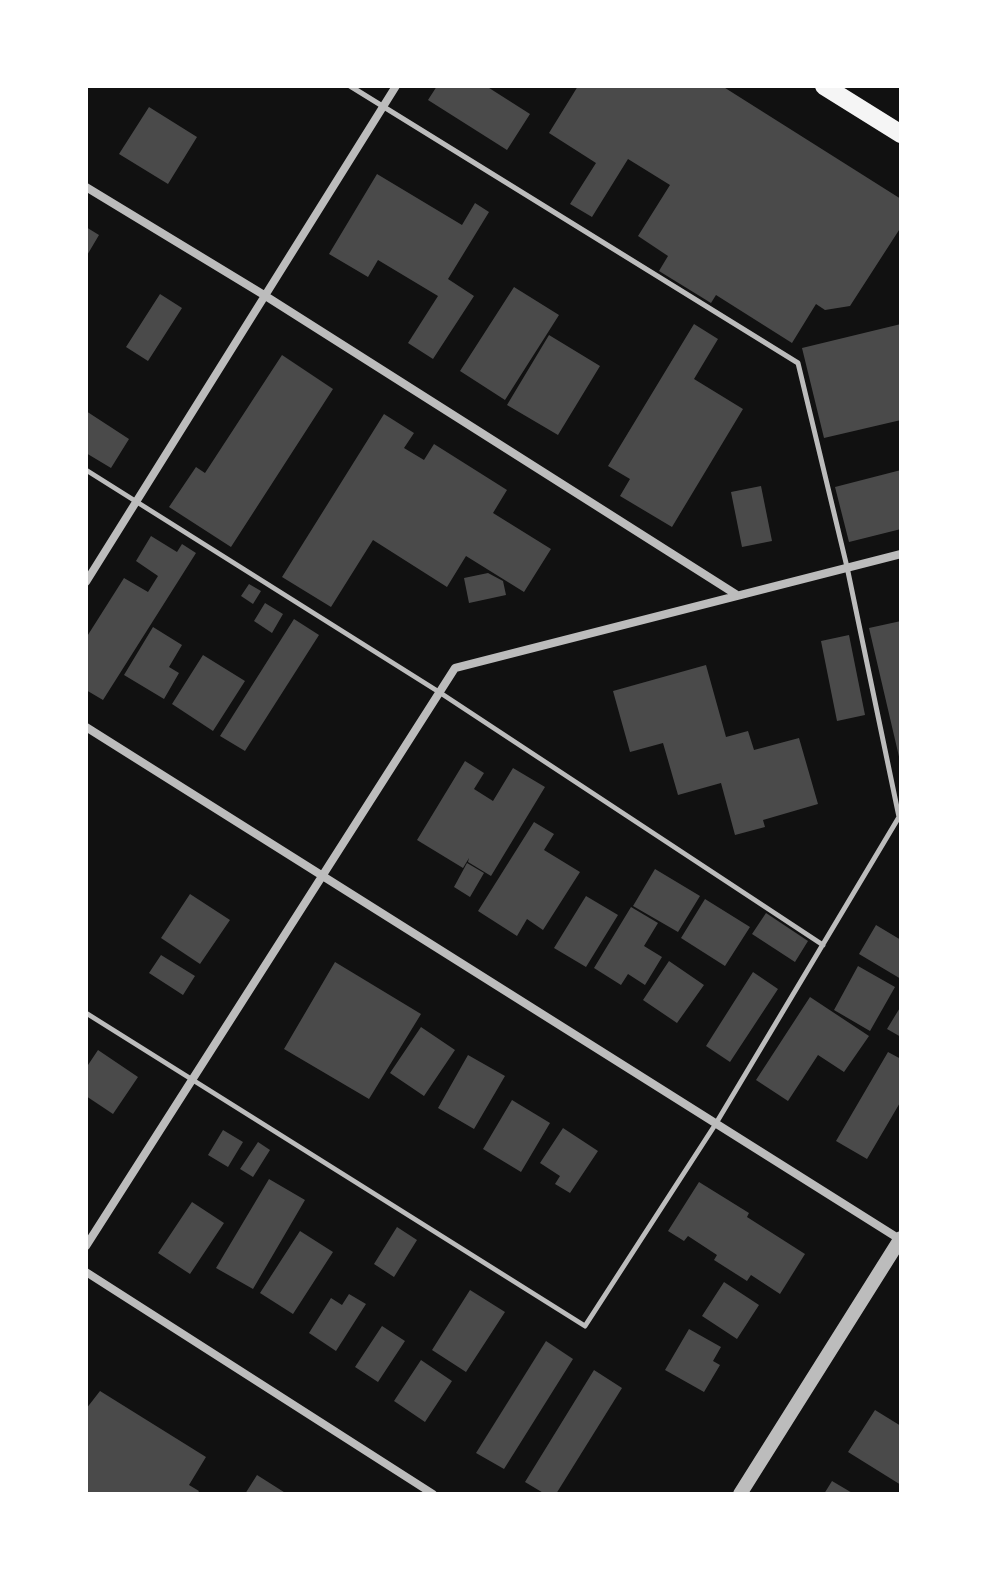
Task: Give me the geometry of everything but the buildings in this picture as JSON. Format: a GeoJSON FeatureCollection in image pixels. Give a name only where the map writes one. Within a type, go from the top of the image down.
{"type":"FeatureCollection","features":[{"type":"Feature","properties":{"kind":"main road"},"geometry":{"type":"LineString","coordinates":[[824,86],[901,134]]}},
{"type":"Feature","properties":{"kind":"street"},"geometry":{"type":"LineString","coordinates":[[86,582],[396,86]]}},
{"type":"Feature","properties":{"kind":"street"},"geometry":{"type":"LineString","coordinates":[[86,187],[264,295],[737,595]]}},
{"type":"Feature","properties":{"kind":"street"},"geometry":{"type":"LineString","coordinates":[[86,1246],[455,668],[901,554]]}},
{"type":"Feature","properties":{"kind":"street"},"geometry":{"type":"LineString","coordinates":[[86,727],[715,1125],[901,1239],[740,1494]]}},
{"type":"Feature","properties":{"kind":"street"},"geometry":{"type":"LineString","coordinates":[[86,1272],[428,1493]]}},
{"type":"Feature","properties":{"kind":"lane"},"geometry":{"type":"LineString","coordinates":[[86,1013],[585,1326],[715,1125],[899,817],[847,567],[798,363],[350,86]]}},
{"type":"Feature","properties":{"kind":"lane"},"geometry":{"type":"LineString","coordinates":[[86,470],[439,692],[823,945]]}}]}
